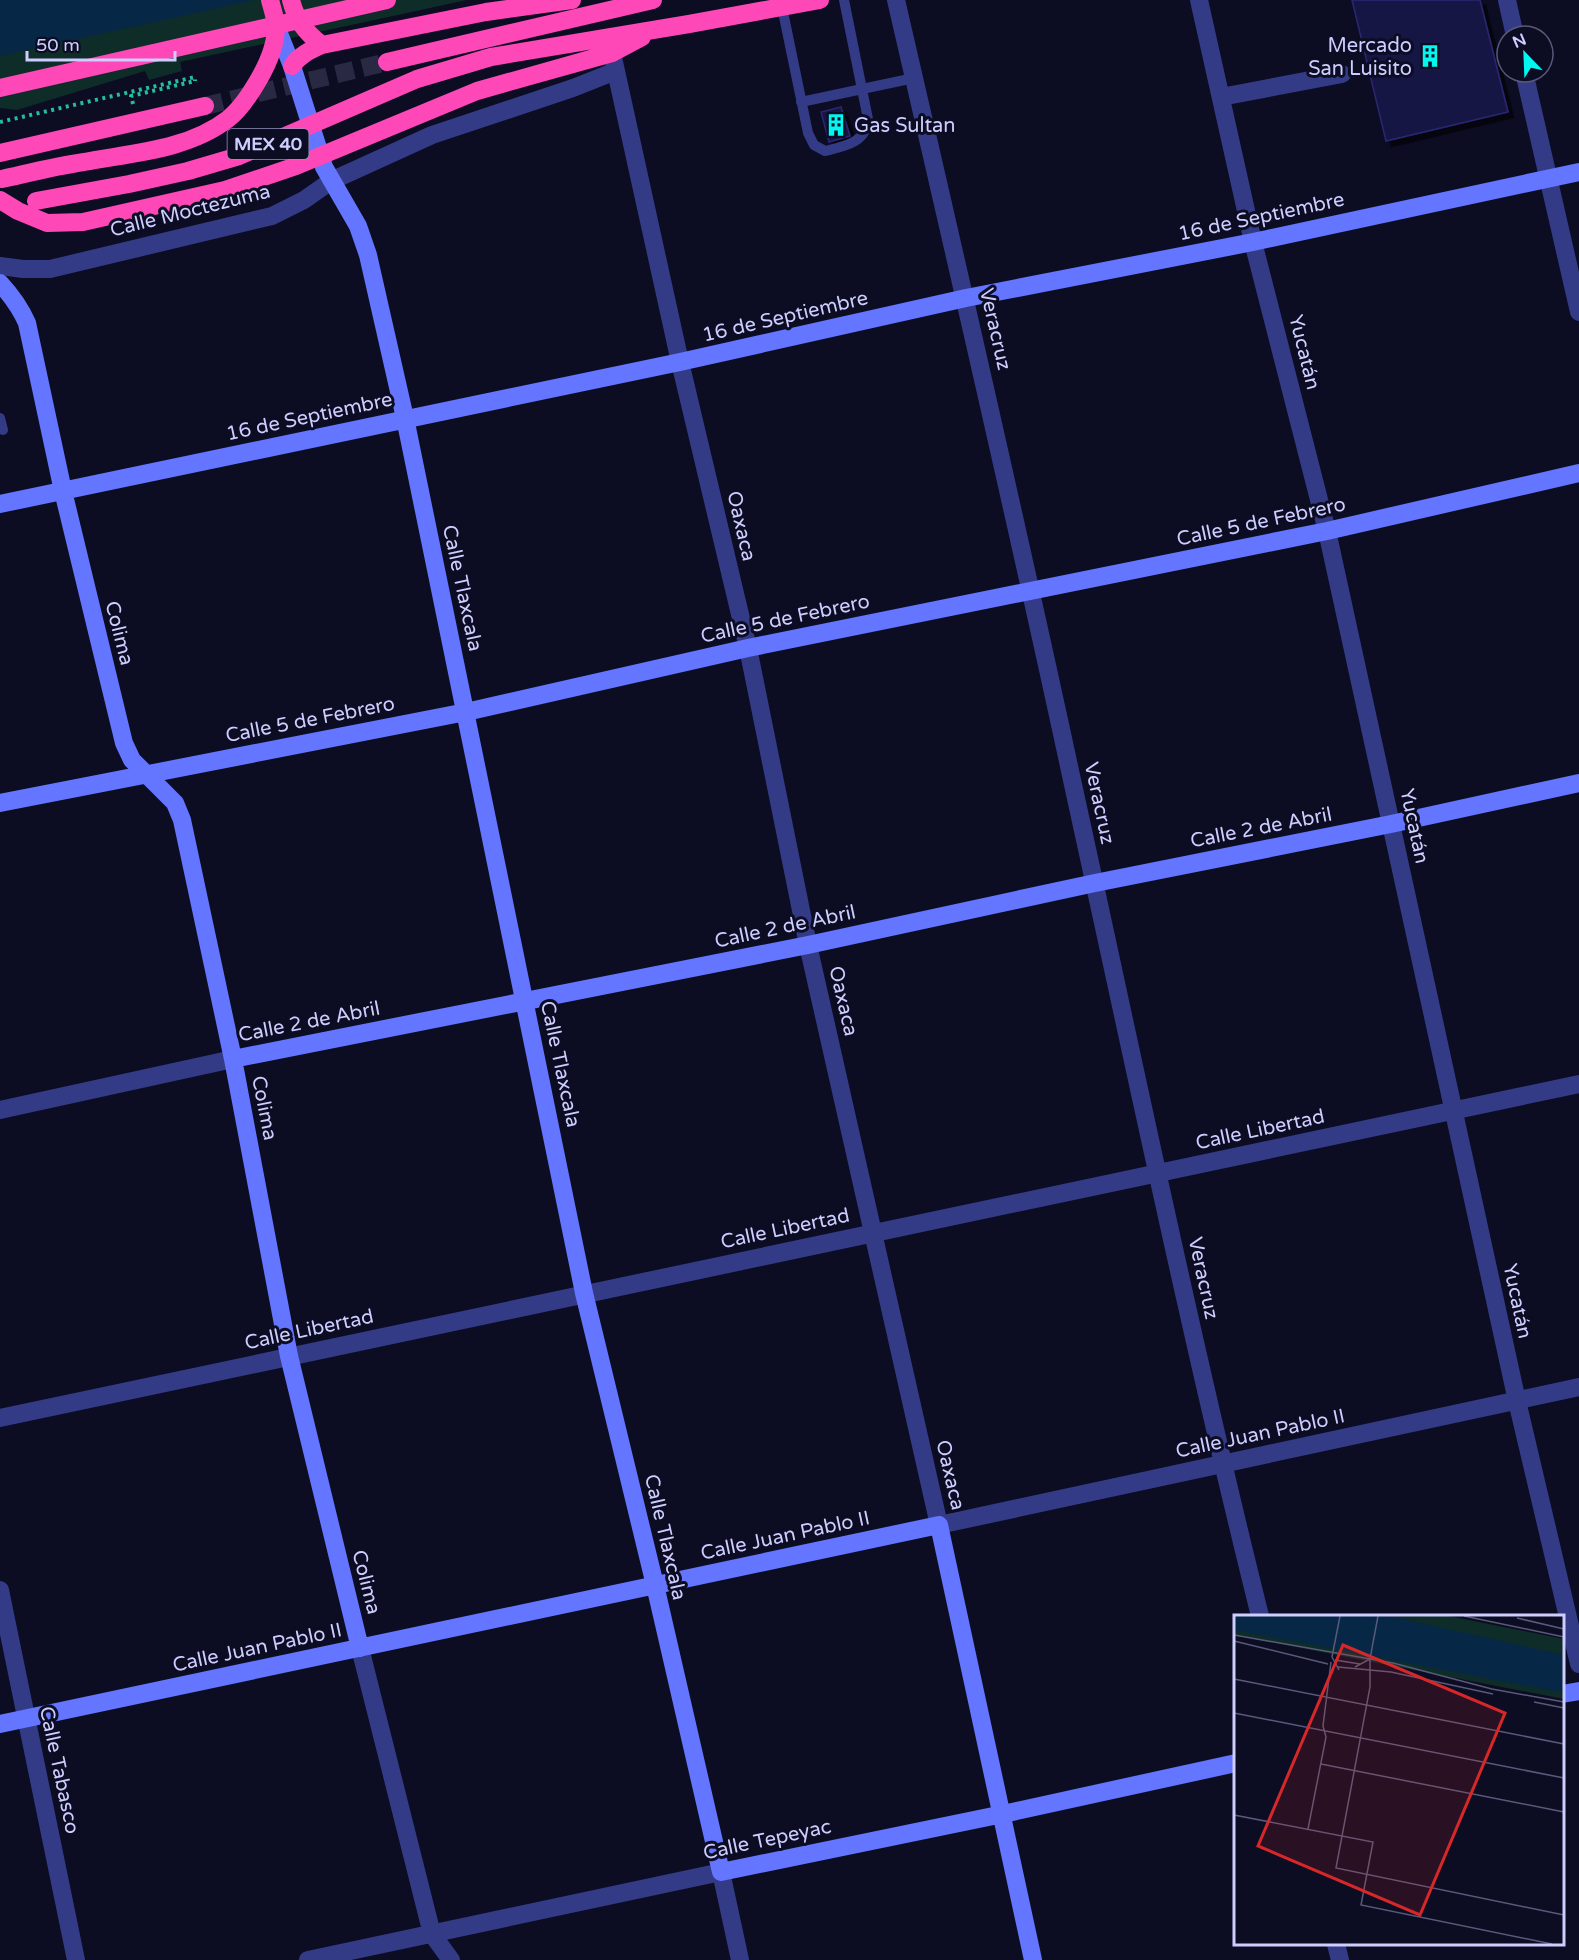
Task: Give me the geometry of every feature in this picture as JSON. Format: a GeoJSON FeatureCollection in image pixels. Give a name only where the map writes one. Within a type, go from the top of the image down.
{"type":"FeatureCollection","features":[{"type":"Feature","properties":{"kind":"highway"},"geometry":{"type":"LineString","coordinates":[[2,179],[62,165],[159,148],[188,140],[212,130],[229,119],[238,110],[263,71],[276,26],[270,0]]}},
{"type":"Feature","properties":{"kind":"highway"},"geometry":{"type":"LineString","coordinates":[[291,0],[299,23],[322,45]]}},
{"type":"Feature","properties":{"kind":"highway"},"geometry":{"type":"LineString","coordinates":[[0,88],[387,0]]}},
{"type":"Feature","properties":{"kind":"highway"},"geometry":{"type":"LineString","coordinates":[[292,66],[298,58],[322,45],[486,12],[572,0]]}},
{"type":"Feature","properties":{"kind":"highway"},"geometry":{"type":"LineString","coordinates":[[387,62],[653,0]]}},
{"type":"Feature","properties":{"kind":"highway","name":"MEX 40"},"geometry":{"type":"LineString","coordinates":[[36,201],[188,171],[239,156],[417,79],[491,57],[820,0]]}},
{"type":"Feature","properties":{"kind":"highway"},"geometry":{"type":"LineString","coordinates":[[0,200],[18,212],[47,223],[83,222],[225,190],[296,166],[477,91],[612,52],[651,31]]}},
{"type":"Feature","properties":{"kind":"highway"},"geometry":{"type":"LineString","coordinates":[[0,153],[205,106]]}},
{"type":"Feature","properties":{"kind":"street","name":"Veracruz"},"geometry":{"type":"LineString","coordinates":[[896,0],[966,298],[1222,1464],[1260,1615]]}},
{"type":"Feature","properties":{"kind":"street","name":"Yucatán"},"geometry":{"type":"LineString","coordinates":[[1199,0],[1253,242],[1327,531],[1517,1401],[1579,1664]]}},
{"type":"Feature","properties":{"kind":"street"},"geometry":{"type":"LineString","coordinates":[[1507,0],[1512,24]]}},
{"type":"Feature","properties":{"kind":"street","name":"Calle Tlaxcala"},"geometry":{"type":"LineString","coordinates":[[276,26],[292,66],[328,174],[346,201],[368,255],[405,418],[584,1293],[655,1585],[740,1960]]}},
{"type":"Feature","properties":{"kind":"street","name":"Oaxaca"},"geometry":{"type":"LineString","coordinates":[[612,52],[680,362],[748,648],[808,945],[939,1525],[1033,1960]]}},
{"type":"Feature","properties":{"kind":"street","name":"Calle Moctezuma"},"geometry":{"type":"LineString","coordinates":[[0,266],[50,269],[272,216],[304,200],[328,174],[616,71]]}},
{"type":"Feature","properties":{"kind":"street"},"geometry":{"type":"LineString","coordinates":[[1221,97],[1342,74]]}},
{"type":"Feature","properties":{"kind":"street"},"geometry":{"type":"LineString","coordinates":[[1527,84],[1579,312]]}},
{"type":"Feature","properties":{"kind":"street","name":"16 de Septiembre"},"geometry":{"type":"LineString","coordinates":[[0,504],[680,362],[966,298],[1253,242],[1579,172]]}},
{"type":"Feature","properties":{"kind":"street","name":"Colima"},"geometry":{"type":"LineString","coordinates":[[0,283],[13,296],[27,323],[63,491],[124,743],[132,760],[175,803],[182,820],[233,1059],[289,1356],[432,1934],[451,1960]]}},
{"type":"Feature","properties":{"kind":"street","name":"Calle 5 de Febrero"},"geometry":{"type":"LineString","coordinates":[[0,803],[466,712],[748,648],[1327,531],[1579,474]]}},
{"type":"Feature","properties":{"kind":"street","name":"Calle 2 de Abril"},"geometry":{"type":"LineString","coordinates":[[0,1110],[233,1059],[808,945],[1579,783]]}},
{"type":"Feature","properties":{"kind":"street","name":"Calle Libertad"},"geometry":{"type":"LineString","coordinates":[[0,1418],[1579,1084]]}},
{"type":"Feature","properties":{"kind":"street","name":"Calle Juan Pablo II"},"geometry":{"type":"LineString","coordinates":[[0,1724],[1579,1387]]}},
{"type":"Feature","properties":{"kind":"street","name":"Calle Tabasco"},"geometry":{"type":"LineString","coordinates":[[0,1590],[76,1960]]}},
{"type":"Feature","properties":{"kind":"street"},"geometry":{"type":"LineString","coordinates":[[1564,1694],[1579,1691]]}},
{"type":"Feature","properties":{"kind":"street","name":"Calle Tepeyac"},"geometry":{"type":"LineString","coordinates":[[308,1960],[1234,1763]]}},
{"type":"Feature","properties":{"kind":"street"},"geometry":{"type":"LineString","coordinates":[[1336,1945],[1340,1960]]}},
{"type":"Feature","properties":{"kind":"lane"},"geometry":{"type":"LineString","coordinates":[[782,7],[811,140],[814,146],[825,151],[852,144],[864,134],[867,128],[868,119],[844,0]]}},
{"type":"Feature","properties":{"kind":"lane"},"geometry":{"type":"LineString","coordinates":[[801,102],[914,78]]}},
{"type":"Feature","properties":{"kind":"lane"},"geometry":{"type":"LineString","coordinates":[[0,418],[3,430]]}},
{"type":"Feature","properties":{"kind":"path"},"geometry":{"type":"LineString","coordinates":[[0,122],[195,77],[195,81],[131,96]]}},
{"type":"Feature","properties":{"kind":"green space"},"geometry":{"type":"Polygon","coordinates":[[[0,0],[467,0],[180,62],[182,71],[149,80],[145,71],[17,110],[0,108],[0,0]]]}},
{"type":"Feature","properties":{"kind":"water"},"geometry":{"type":"Polygon","coordinates":[[[0,0],[255,0],[0,56],[0,0]]]}},
{"type":"Feature","properties":{"kind":"building","name":"Mercado San Luisito"},"geometry":{"type":"Polygon","coordinates":[[[1352,0],[1480,0],[1495,60],[1495,84],[1501,84],[1508,112],[1386,141],[1352,0]]]}},
{"type":"Feature","properties":{"kind":"building","name":"Gas Sultan"},"geometry":{"type":"Polygon","coordinates":[[[841,107],[850,136],[829,142],[821,112],[841,107]]]}},
{"type":"Feature","properties":{"kind":"tunnel"},"geometry":{"type":"LineString","coordinates":[[205,106],[387,62]]}},
{"type":"Feature","properties":{"kind":"place","name":"Mercado San Luisito"},"geometry":{"type":"Point","coordinates":[1430,56]}},
{"type":"Feature","properties":{"kind":"place","name":"Gas Sultan"},"geometry":{"type":"Point","coordinates":[836,125]}}]}
